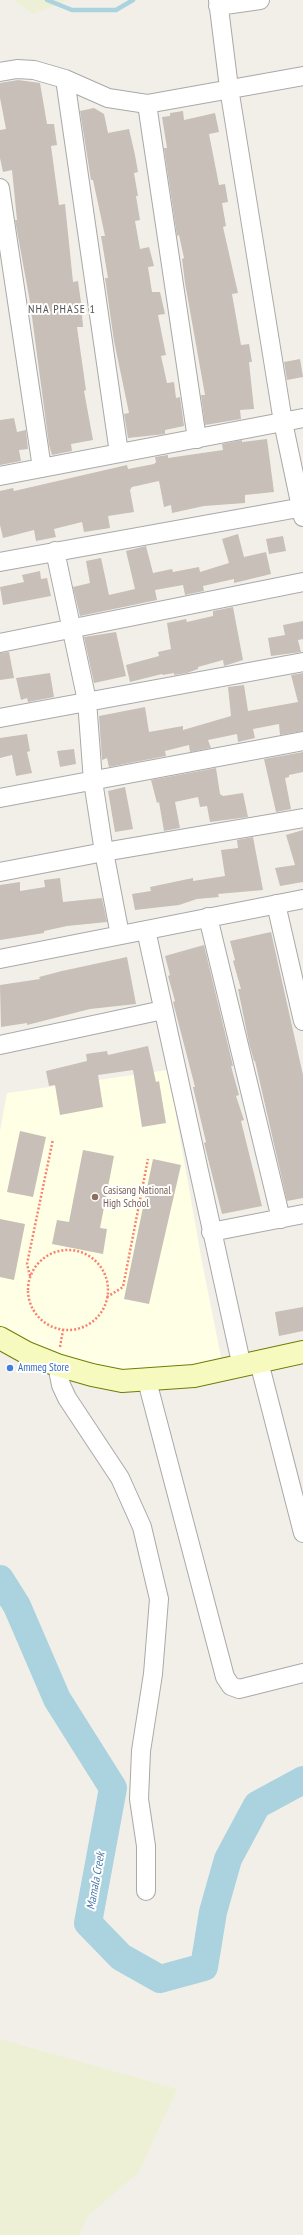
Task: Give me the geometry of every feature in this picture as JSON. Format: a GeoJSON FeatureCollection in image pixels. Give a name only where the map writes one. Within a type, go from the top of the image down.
{"type":"FeatureCollection","features":[{"type":"Feature","properties":{"kind":"main road"},"geometry":{"type":"LineString","coordinates":[[0,1338],[27,1353],[57,1365],[92,1375],[122,1381],[147,1381],[194,1376],[303,1352]]}},
{"type":"Feature","properties":{"kind":"street"},"geometry":{"type":"LineString","coordinates":[[0,562],[54,551],[302,510],[283,422],[229,88],[218,3],[260,0]]}},
{"type":"Feature","properties":{"kind":"street"},"geometry":{"type":"LineString","coordinates":[[0,72],[17,69],[34,70],[65,79],[108,98],[147,104],[229,88],[303,76]]}},
{"type":"Feature","properties":{"kind":"street"},"geometry":{"type":"LineString","coordinates":[[65,79],[119,453]]}},
{"type":"Feature","properties":{"kind":"street"},"geometry":{"type":"LineString","coordinates":[[147,104],[197,439]]}},
{"type":"Feature","properties":{"kind":"street"},"geometry":{"type":"LineString","coordinates":[[0,188],[42,468]]}},
{"type":"Feature","properties":{"kind":"street"},"geometry":{"type":"LineString","coordinates":[[0,476],[303,418]]}},
{"type":"Feature","properties":{"kind":"street"},"geometry":{"type":"LineString","coordinates":[[54,551],[87,701],[93,781],[104,852],[120,935]]}},
{"type":"Feature","properties":{"kind":"street"},"geometry":{"type":"LineString","coordinates":[[0,643],[303,582]]}},
{"type":"Feature","properties":{"kind":"street"},"geometry":{"type":"LineString","coordinates":[[0,718],[303,662]]}},
{"type":"Feature","properties":{"kind":"street"},"geometry":{"type":"LineString","coordinates":[[0,798],[303,741]]}},
{"type":"Feature","properties":{"kind":"street"},"geometry":{"type":"LineString","coordinates":[[0,872],[104,852],[303,818]]}},
{"type":"Feature","properties":{"kind":"street"},"geometry":{"type":"LineString","coordinates":[[0,959],[303,899]]}},
{"type":"Feature","properties":{"kind":"street"},"geometry":{"type":"LineString","coordinates":[[276,904],[303,1022]]}},
{"type":"Feature","properties":{"kind":"street"},"geometry":{"type":"LineString","coordinates":[[208,917],[281,1219]]}},
{"type":"Feature","properties":{"kind":"street"},"geometry":{"type":"LineString","coordinates":[[146,930],[211,1232],[250,1364],[303,1533]]}},
{"type":"Feature","properties":{"kind":"street"},"geometry":{"type":"LineString","coordinates":[[0,1045],[163,1010]]}},
{"type":"Feature","properties":{"kind":"street"},"geometry":{"type":"LineString","coordinates":[[211,1232],[303,1214]]}},
{"type":"Feature","properties":{"kind":"street"},"geometry":{"type":"LineString","coordinates":[[57,1365],[61,1385],[67,1398],[120,1478],[142,1527],[159,1599],[153,1674],[141,1751],[139,1800],[146,1846],[146,1892]]}},
{"type":"Feature","properties":{"kind":"street"},"geometry":{"type":"LineString","coordinates":[[147,1381],[225,1677],[231,1686],[239,1689],[303,1673]]}},
{"type":"Feature","properties":{"kind":"path"},"geometry":{"type":"LineString","coordinates":[[30,1276],[27,1264],[53,1139]]}},
{"type":"Feature","properties":{"kind":"path"},"geometry":{"type":"LineString","coordinates":[[107,1298],[123,1287],[148,1159]]}},
{"type":"Feature","properties":{"kind":"path"},"geometry":{"type":"LineString","coordinates":[[66,1250],[78,1252],[89,1257],[98,1264],[104,1274],[107,1286],[107,1298],[103,1309],[96,1318],[86,1325],[75,1329],[58,1328],[42,1320],[34,1311],[29,1300],[28,1288],[30,1276],[36,1266],[44,1258],[66,1250]]}},
{"type":"Feature","properties":{"kind":"shaded area"},"geometry":{"type":"Polygon","coordinates":[[[13,0],[69,0],[33,14],[13,0]]]}},
{"type":"Feature","properties":{"kind":"shaded area","name":"Casisang National High School"},"geometry":{"type":"Polygon","coordinates":[[[168,1070],[202,1262],[221,1357],[153,1375],[121,1375],[62,1358],[0,1328],[0,1131],[7,1093],[168,1070]]]}},
{"type":"Feature","properties":{"kind":"shaded area"},"geometry":{"type":"Polygon","coordinates":[[[0,2039],[177,2089],[139,2172],[86,2218],[79,2235],[0,2235],[0,2039]]]}},
{"type":"Feature","properties":{"kind":"building"},"geometry":{"type":"Polygon","coordinates":[[[18,80],[40,83],[47,124],[54,124],[57,145],[51,146],[59,205],[65,204],[73,282],[78,281],[81,302],[83,327],[77,327],[86,390],[84,391],[93,440],[71,444],[72,451],[52,455],[49,445],[30,302],[15,220],[17,220],[12,170],[3,172],[0,158],[0,130],[6,129],[0,98],[0,83],[18,80]]]}},
{"type":"Feature","properties":{"kind":"building"},"geometry":{"type":"Polygon","coordinates":[[[94,108],[104,114],[108,133],[129,129],[135,155],[138,172],[134,173],[140,220],[135,221],[140,249],[149,247],[154,266],[148,267],[152,292],[160,292],[165,314],[158,315],[166,355],[161,356],[167,383],[174,382],[176,398],[180,397],[184,426],[165,430],[165,434],[128,438],[124,414],[129,413],[114,341],[105,278],[108,278],[101,236],[105,236],[93,180],[91,180],[80,111],[94,108]]]}},
{"type":"Feature","properties":{"kind":"building"},"geometry":{"type":"Polygon","coordinates":[[[183,111],[184,120],[215,113],[219,132],[209,134],[219,185],[225,184],[228,202],[222,203],[226,226],[223,227],[238,293],[232,294],[241,345],[249,344],[252,362],[249,362],[254,409],[240,410],[241,419],[205,425],[201,395],[205,395],[185,283],[182,259],[184,258],[179,235],[177,236],[164,148],[167,148],[162,117],[170,116],[170,113],[183,111]]]}},
{"type":"Feature","properties":{"kind":"building"},"geometry":{"type":"Polygon","coordinates":[[[300,359],[303,377],[287,380],[284,362],[300,359]]]}},
{"type":"Feature","properties":{"kind":"building"},"geometry":{"type":"Polygon","coordinates":[[[14,418],[17,432],[26,430],[28,449],[19,450],[21,461],[0,465],[0,420],[14,418]]]}},
{"type":"Feature","properties":{"kind":"building"},"geometry":{"type":"Polygon","coordinates":[[[267,439],[274,492],[245,495],[245,503],[204,506],[172,513],[171,505],[164,507],[159,481],[132,487],[130,490],[134,512],[108,516],[110,528],[84,532],[82,522],[54,529],[56,537],[36,541],[34,530],[3,538],[0,525],[0,491],[13,488],[14,491],[127,465],[128,469],[154,464],[156,462],[155,457],[168,455],[168,458],[223,450],[222,444],[242,440],[242,442],[267,439]]]}},
{"type":"Feature","properties":{"kind":"building"},"geometry":{"type":"Polygon","coordinates":[[[238,534],[244,557],[266,552],[271,574],[234,583],[234,579],[203,586],[204,591],[185,595],[183,585],[155,590],[157,600],[80,616],[73,587],[90,583],[86,561],[101,558],[109,595],[135,589],[126,551],[146,546],[153,573],[172,569],[173,572],[199,567],[200,572],[229,563],[222,539],[238,534]]]}},
{"type":"Feature","properties":{"kind":"building"},"geometry":{"type":"Polygon","coordinates":[[[283,536],[286,551],[269,554],[266,539],[283,536]]]}},
{"type":"Feature","properties":{"kind":"building"},"geometry":{"type":"Polygon","coordinates":[[[40,571],[41,579],[47,578],[51,596],[3,605],[0,587],[24,582],[22,575],[40,571]]]}},
{"type":"Feature","properties":{"kind":"building"},"geometry":{"type":"Polygon","coordinates":[[[233,607],[243,660],[224,666],[223,660],[198,667],[198,669],[187,673],[174,675],[174,673],[162,674],[130,682],[126,665],[159,656],[158,652],[171,649],[167,623],[186,619],[187,622],[213,616],[213,611],[233,607]]]}},
{"type":"Feature","properties":{"kind":"building"},"geometry":{"type":"Polygon","coordinates":[[[303,621],[303,639],[298,640],[301,652],[271,656],[268,638],[285,635],[283,625],[303,621]]]}},
{"type":"Feature","properties":{"kind":"building"},"geometry":{"type":"Polygon","coordinates":[[[116,632],[126,676],[94,683],[84,637],[116,632]]]}},
{"type":"Feature","properties":{"kind":"building"},"geometry":{"type":"Polygon","coordinates":[[[9,652],[14,678],[0,680],[0,653],[9,652]]]}},
{"type":"Feature","properties":{"kind":"building"},"geometry":{"type":"Polygon","coordinates":[[[50,673],[54,697],[28,702],[27,698],[21,700],[16,678],[50,673]]]}},
{"type":"Feature","properties":{"kind":"building"},"geometry":{"type":"Polygon","coordinates":[[[303,673],[303,731],[280,735],[279,724],[253,729],[255,738],[238,742],[237,734],[208,740],[211,748],[190,752],[189,745],[165,751],[166,756],[109,767],[107,758],[102,760],[99,716],[145,707],[149,732],[183,726],[183,730],[231,716],[228,687],[244,685],[248,711],[298,702],[291,675],[303,673]]]}},
{"type":"Feature","properties":{"kind":"building"},"geometry":{"type":"Polygon","coordinates":[[[27,734],[30,751],[27,752],[32,773],[16,776],[12,755],[0,758],[0,738],[27,734]]]}},
{"type":"Feature","properties":{"kind":"building"},"geometry":{"type":"Polygon","coordinates":[[[74,749],[76,764],[60,767],[57,751],[74,749]]]}},
{"type":"Feature","properties":{"kind":"building"},"geometry":{"type":"Polygon","coordinates":[[[303,752],[303,772],[289,775],[289,777],[285,778],[291,809],[276,812],[264,759],[303,752]]]}},
{"type":"Feature","properties":{"kind":"building"},"geometry":{"type":"Polygon","coordinates":[[[216,768],[220,794],[223,796],[243,793],[248,817],[210,822],[207,806],[200,807],[198,797],[175,802],[180,828],[164,831],[159,802],[157,803],[151,780],[216,768]]]}},
{"type":"Feature","properties":{"kind":"building"},"geometry":{"type":"Polygon","coordinates":[[[125,787],[133,829],[115,832],[108,791],[125,787]]]}},
{"type":"Feature","properties":{"kind":"building"},"geometry":{"type":"Polygon","coordinates":[[[303,830],[303,882],[280,886],[275,868],[295,865],[286,835],[303,830]]]}},
{"type":"Feature","properties":{"kind":"building"},"geometry":{"type":"Polygon","coordinates":[[[253,837],[263,890],[218,894],[219,897],[197,899],[179,905],[135,910],[132,894],[151,891],[150,887],[193,878],[193,881],[225,876],[221,850],[238,848],[237,840],[253,837]]]}},
{"type":"Feature","properties":{"kind":"building"},"geometry":{"type":"Polygon","coordinates":[[[60,878],[63,902],[102,898],[107,922],[67,926],[44,931],[44,933],[0,940],[0,885],[20,882],[20,891],[45,887],[44,880],[60,878]]]}},
{"type":"Feature","properties":{"kind":"building"},"geometry":{"type":"Polygon","coordinates":[[[271,932],[303,1075],[303,1198],[287,1201],[255,1061],[249,1043],[238,989],[241,989],[233,961],[235,960],[230,941],[271,932]]]}},
{"type":"Feature","properties":{"kind":"building"},"geometry":{"type":"Polygon","coordinates":[[[204,945],[233,1066],[231,1066],[239,1095],[236,1096],[244,1120],[241,1121],[262,1206],[222,1214],[204,1143],[206,1142],[193,1087],[195,1087],[173,1002],[175,1001],[168,976],[170,975],[165,956],[204,945]]]}},
{"type":"Feature","properties":{"kind":"building"},"geometry":{"type":"Polygon","coordinates":[[[127,957],[136,1004],[90,1009],[27,1025],[27,1023],[1,1027],[0,985],[40,979],[39,977],[62,971],[127,957]]]}},
{"type":"Feature","properties":{"kind":"building"},"geometry":{"type":"Polygon","coordinates":[[[148,1046],[156,1082],[159,1081],[166,1123],[142,1127],[133,1070],[98,1075],[103,1107],[60,1115],[55,1085],[49,1086],[46,1071],[87,1061],[86,1054],[107,1051],[108,1055],[148,1046]]]}},
{"type":"Feature","properties":{"kind":"building"},"geometry":{"type":"Polygon","coordinates":[[[20,1131],[46,1137],[33,1197],[7,1192],[20,1131]]]}},
{"type":"Feature","properties":{"kind":"building"},"geometry":{"type":"Polygon","coordinates":[[[83,1150],[114,1156],[100,1228],[107,1229],[103,1254],[52,1244],[57,1220],[69,1222],[83,1150]]]}},
{"type":"Feature","properties":{"kind":"building"},"geometry":{"type":"Polygon","coordinates":[[[153,1159],[181,1165],[149,1304],[124,1299],[153,1159]]]}},
{"type":"Feature","properties":{"kind":"building"},"geometry":{"type":"Polygon","coordinates":[[[0,1219],[25,1224],[14,1280],[0,1277],[0,1219]]]}},
{"type":"Feature","properties":{"kind":"building"},"geometry":{"type":"Polygon","coordinates":[[[303,1307],[303,1331],[279,1336],[275,1312],[303,1307]]]}},
{"type":"Feature","properties":{"kind":"waterway"},"geometry":{"type":"LineString","coordinates":[[47,0],[72,10],[116,10],[133,0]]}},
{"type":"Feature","properties":{"kind":"waterway","name":"Mamala Creek"},"geometry":{"type":"LineString","coordinates":[[0,1579],[17,1606],[57,1699],[113,1788],[88,1923],[121,1957],[160,1979],[204,1967],[213,1912],[228,1859],[257,1805],[303,1780]]}},
{"type":"Feature","properties":{"kind":"place","name":"Casisang National High School"},"geometry":{"type":"Point","coordinates":[95,1197]}},
{"type":"Feature","properties":{"kind":"place","name":"Ammeg Store"},"geometry":{"type":"Point","coordinates":[10,1368]}},
{"type":"Feature","properties":{"kind":"district","name":"NHA PHASE 1"},"geometry":{"type":"Point","coordinates":[62,310]}}]}
